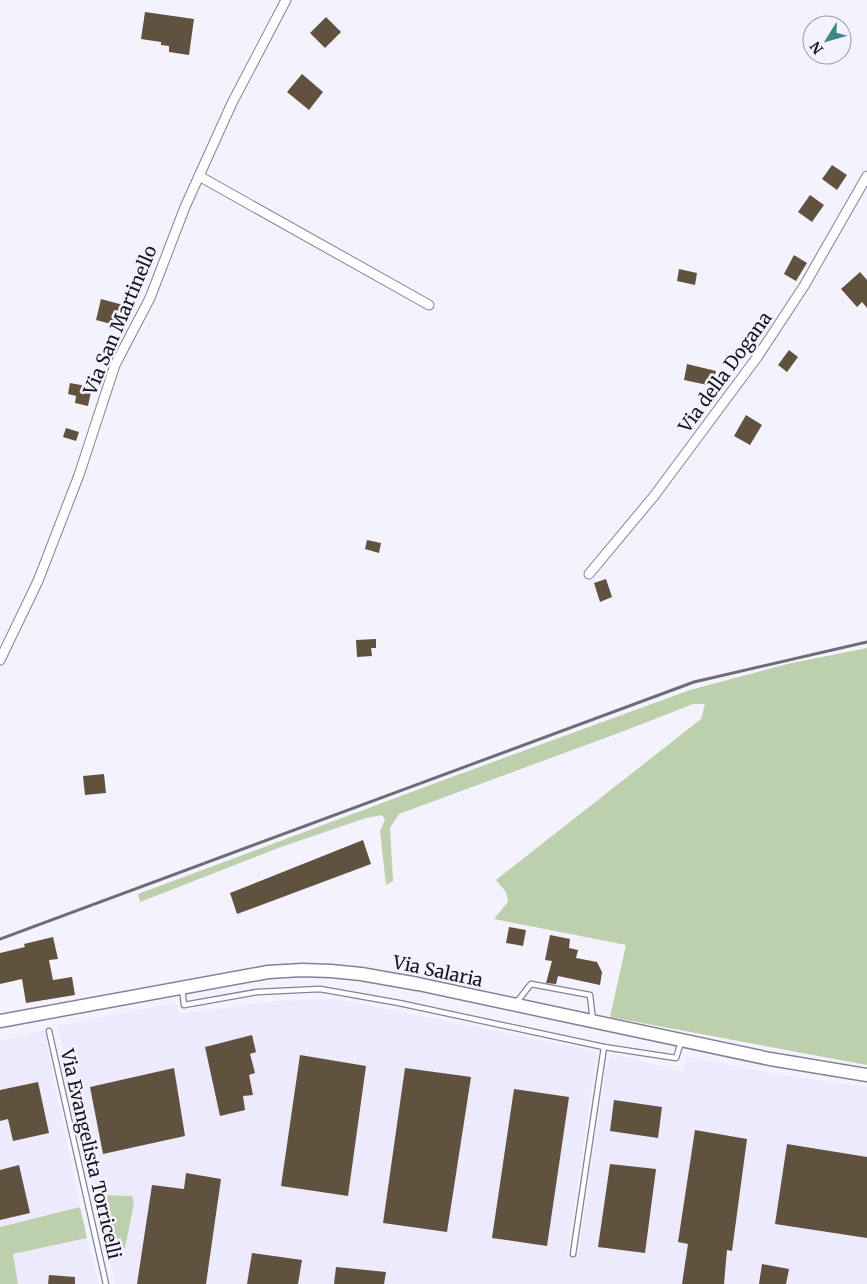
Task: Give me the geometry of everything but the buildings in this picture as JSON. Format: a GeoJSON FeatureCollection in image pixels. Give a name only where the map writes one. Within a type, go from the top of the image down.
{"type":"FeatureCollection","features":[{"type":"Feature","properties":{"kind":"main road","name":"Via Salaria"},"geometry":{"type":"LineString","coordinates":[[0,1022],[268,972],[317,970],[361,974],[418,984],[681,1041],[770,1059],[867,1075]]}},
{"type":"Feature","properties":{"kind":"street","name":"Via San Martinello"},"geometry":{"type":"LineString","coordinates":[[0,660],[38,582],[79,475],[112,374],[150,298],[173,237],[232,103],[286,0]]}},
{"type":"Feature","properties":{"kind":"street"},"geometry":{"type":"LineString","coordinates":[[199,176],[428,305]]}},
{"type":"Feature","properties":{"kind":"street","name":"Via della Dogana"},"geometry":{"type":"LineString","coordinates":[[589,574],[654,496],[758,356],[804,286],[867,176]]}},
{"type":"Feature","properties":{"kind":"lane"},"geometry":{"type":"LineString","coordinates":[[515,1006],[531,984],[590,995],[593,1022]]}},
{"type":"Feature","properties":{"kind":"lane"},"geometry":{"type":"LineString","coordinates":[[181,987],[184,1006],[258,992],[320,988],[400,1003],[604,1047],[676,1058],[681,1041]]}},
{"type":"Feature","properties":{"kind":"lane","name":"Via Evangelista Torricelli"},"geometry":{"type":"LineString","coordinates":[[48,1030],[106,1284]]}},
{"type":"Feature","properties":{"kind":"lane"},"geometry":{"type":"LineString","coordinates":[[573,1254],[604,1047]]}},
{"type":"Feature","properties":{"kind":"shaded area"},"geometry":{"type":"Polygon","coordinates":[[[337,999],[597,1052],[567,1256],[578,1257],[606,1067],[610,1059],[623,1056],[683,1072],[686,1056],[770,1073],[867,1087],[867,1284],[115,1284],[58,1026],[176,1002],[179,1014],[276,1001],[337,999]]]}},
{"type":"Feature","properties":{"kind":"shaded area"},"geometry":{"type":"Polygon","coordinates":[[[44,1030],[80,1207],[0,1227],[0,1041],[44,1030]]]}},
{"type":"Feature","properties":{"kind":"shaded area"},"geometry":{"type":"Polygon","coordinates":[[[87,1238],[99,1284],[18,1284],[13,1254],[87,1238]]]}},
{"type":"Feature","properties":{"kind":"green space"},"geometry":{"type":"Polygon","coordinates":[[[867,648],[867,1065],[610,1017],[626,945],[494,919],[508,902],[506,892],[496,880],[701,719],[705,704],[693,704],[399,814],[390,828],[393,881],[386,885],[380,831],[385,820],[382,815],[366,818],[281,847],[140,902],[138,894],[690,690],[787,664],[867,648]]]}},
{"type":"Feature","properties":{"kind":"green space"},"geometry":{"type":"Polygon","coordinates":[[[96,1195],[132,1196],[134,1203],[125,1248],[107,1247],[96,1195]]]}},
{"type":"Feature","properties":{"kind":"green space"},"geometry":{"type":"Polygon","coordinates":[[[80,1207],[87,1238],[13,1254],[18,1284],[0,1284],[0,1227],[80,1207]]]}},
{"type":"Feature","properties":{"kind":"railway"},"geometry":{"type":"LineString","coordinates":[[0,939],[694,682],[867,642]]}}]}
